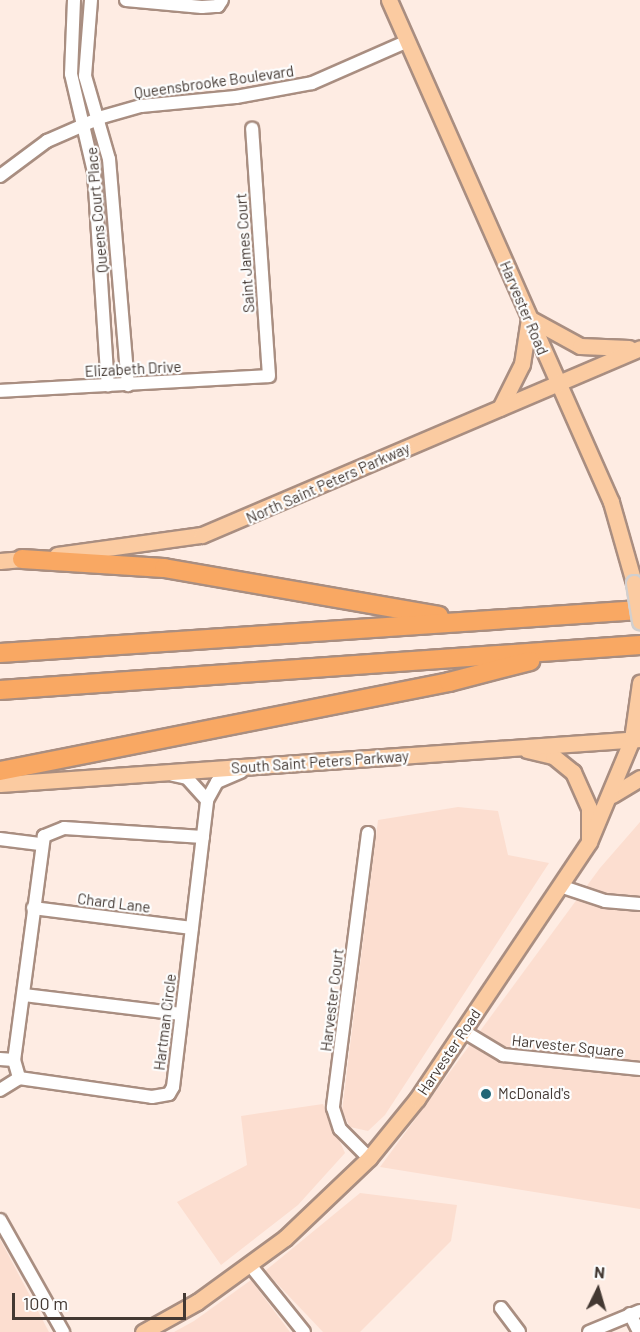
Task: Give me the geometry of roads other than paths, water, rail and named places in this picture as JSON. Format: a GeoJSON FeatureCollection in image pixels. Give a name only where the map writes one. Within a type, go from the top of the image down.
{"type":"FeatureCollection","features":[{"type":"Feature","properties":{"kind":"highway"},"geometry":{"type":"LineString","coordinates":[[22,559],[164,568],[322,599],[479,621]]}},
{"type":"Feature","properties":{"kind":"highway"},"geometry":{"type":"LineString","coordinates":[[0,653],[640,610]]}},
{"type":"Feature","properties":{"kind":"highway"},"geometry":{"type":"LineString","coordinates":[[0,690],[640,645]]}},
{"type":"Feature","properties":{"kind":"highway"},"geometry":{"type":"LineString","coordinates":[[0,771],[449,682],[572,650]]}},
{"type":"Feature","properties":{"kind":"main road","name":"Harvester Road"},"geometry":{"type":"LineString","coordinates":[[389,0],[529,318],[555,383],[611,502],[634,583],[640,622]]}},
{"type":"Feature","properties":{"kind":"main road"},"geometry":{"type":"LineString","coordinates":[[500,408],[522,364],[529,318],[580,346],[638,348]]}},
{"type":"Feature","properties":{"kind":"main road","name":"North Saint Peters Parkway"},"geometry":{"type":"LineString","coordinates":[[0,561],[202,535],[638,348]]}},
{"type":"Feature","properties":{"kind":"main road","name":"Harvester Road"},"geometry":{"type":"LineString","coordinates":[[143,1332],[250,1265],[369,1158],[463,1031],[589,842],[636,739],[640,683]]}},
{"type":"Feature","properties":{"kind":"main road","name":"South Saint Peters Parkway"},"geometry":{"type":"LineString","coordinates":[[0,784],[636,739]]}},
{"type":"Feature","properties":{"kind":"main road"},"geometry":{"type":"LineString","coordinates":[[513,746],[553,756],[573,772],[589,808],[589,842]]}},
{"type":"Feature","properties":{"kind":"main road"},"geometry":{"type":"LineString","coordinates":[[612,795],[640,778]]}},
{"type":"Feature","properties":{"kind":"street","name":"Queens Court Place"},"geometry":{"type":"LineString","coordinates":[[74,0],[70,53],[81,125],[94,172],[108,386]]}},
{"type":"Feature","properties":{"kind":"street","name":"Queens Court Place"},"geometry":{"type":"LineString","coordinates":[[91,0],[84,76],[109,159],[128,386]]}},
{"type":"Feature","properties":{"kind":"street"},"geometry":{"type":"LineString","coordinates":[[126,0],[202,7],[218,6],[222,0]]}},
{"type":"Feature","properties":{"kind":"street","name":"Queensbrooke Boulevard"},"geometry":{"type":"LineString","coordinates":[[0,176],[47,141],[98,118],[141,106],[236,98],[312,83],[406,42]]}},
{"type":"Feature","properties":{"kind":"street","name":"Saint James Court"},"geometry":{"type":"LineString","coordinates":[[252,129],[269,376]]}},
{"type":"Feature","properties":{"kind":"street","name":"Elizabeth Drive"},"geometry":{"type":"LineString","coordinates":[[0,391],[128,386],[269,376]]}},
{"type":"Feature","properties":{"kind":"street"},"geometry":{"type":"LineString","coordinates":[[160,774],[187,778],[207,800],[217,782],[252,767]]}},
{"type":"Feature","properties":{"kind":"street","name":"Hartman Circle"},"geometry":{"type":"LineString","coordinates":[[19,1078],[165,1095],[173,1087],[207,800]]}},
{"type":"Feature","properties":{"kind":"street"},"geometry":{"type":"LineString","coordinates":[[0,1090],[19,1078],[14,1060],[24,995],[40,844],[53,830],[64,828],[203,837]]}},
{"type":"Feature","properties":{"kind":"street","name":"Harvester Court"},"geometry":{"type":"LineString","coordinates":[[368,833],[333,1108],[340,1129],[369,1158]]}},
{"type":"Feature","properties":{"kind":"street"},"geometry":{"type":"LineString","coordinates":[[0,839],[40,844]]}},
{"type":"Feature","properties":{"kind":"street"},"geometry":{"type":"LineString","coordinates":[[560,886],[605,901],[640,904]]}},
{"type":"Feature","properties":{"kind":"street","name":"Chard Lane"},"geometry":{"type":"LineString","coordinates":[[33,908],[192,928]]}},
{"type":"Feature","properties":{"kind":"street"},"geometry":{"type":"LineString","coordinates":[[24,995],[181,1014]]}},
{"type":"Feature","properties":{"kind":"street","name":"Harvester Square"},"geometry":{"type":"LineString","coordinates":[[463,1031],[503,1055],[640,1069]]}},
{"type":"Feature","properties":{"kind":"street"},"geometry":{"type":"LineString","coordinates":[[0,1059],[14,1060]]}},
{"type":"Feature","properties":{"kind":"street"},"geometry":{"type":"LineString","coordinates":[[0,1220],[63,1332]]}},
{"type":"Feature","properties":{"kind":"street"},"geometry":{"type":"LineString","coordinates":[[250,1265],[304,1332]]}},
{"type":"Feature","properties":{"kind":"street"},"geometry":{"type":"LineString","coordinates":[[501,1308],[519,1332]]}},
{"type":"Feature","properties":{"kind":"street"},"geometry":{"type":"LineString","coordinates":[[589,1332],[635,1312],[639,1332]]}},
{"type":"Feature","properties":{"kind":"place","name":"McDonald's"},"geometry":{"type":"Point","coordinates":[486,1094]}}]}
